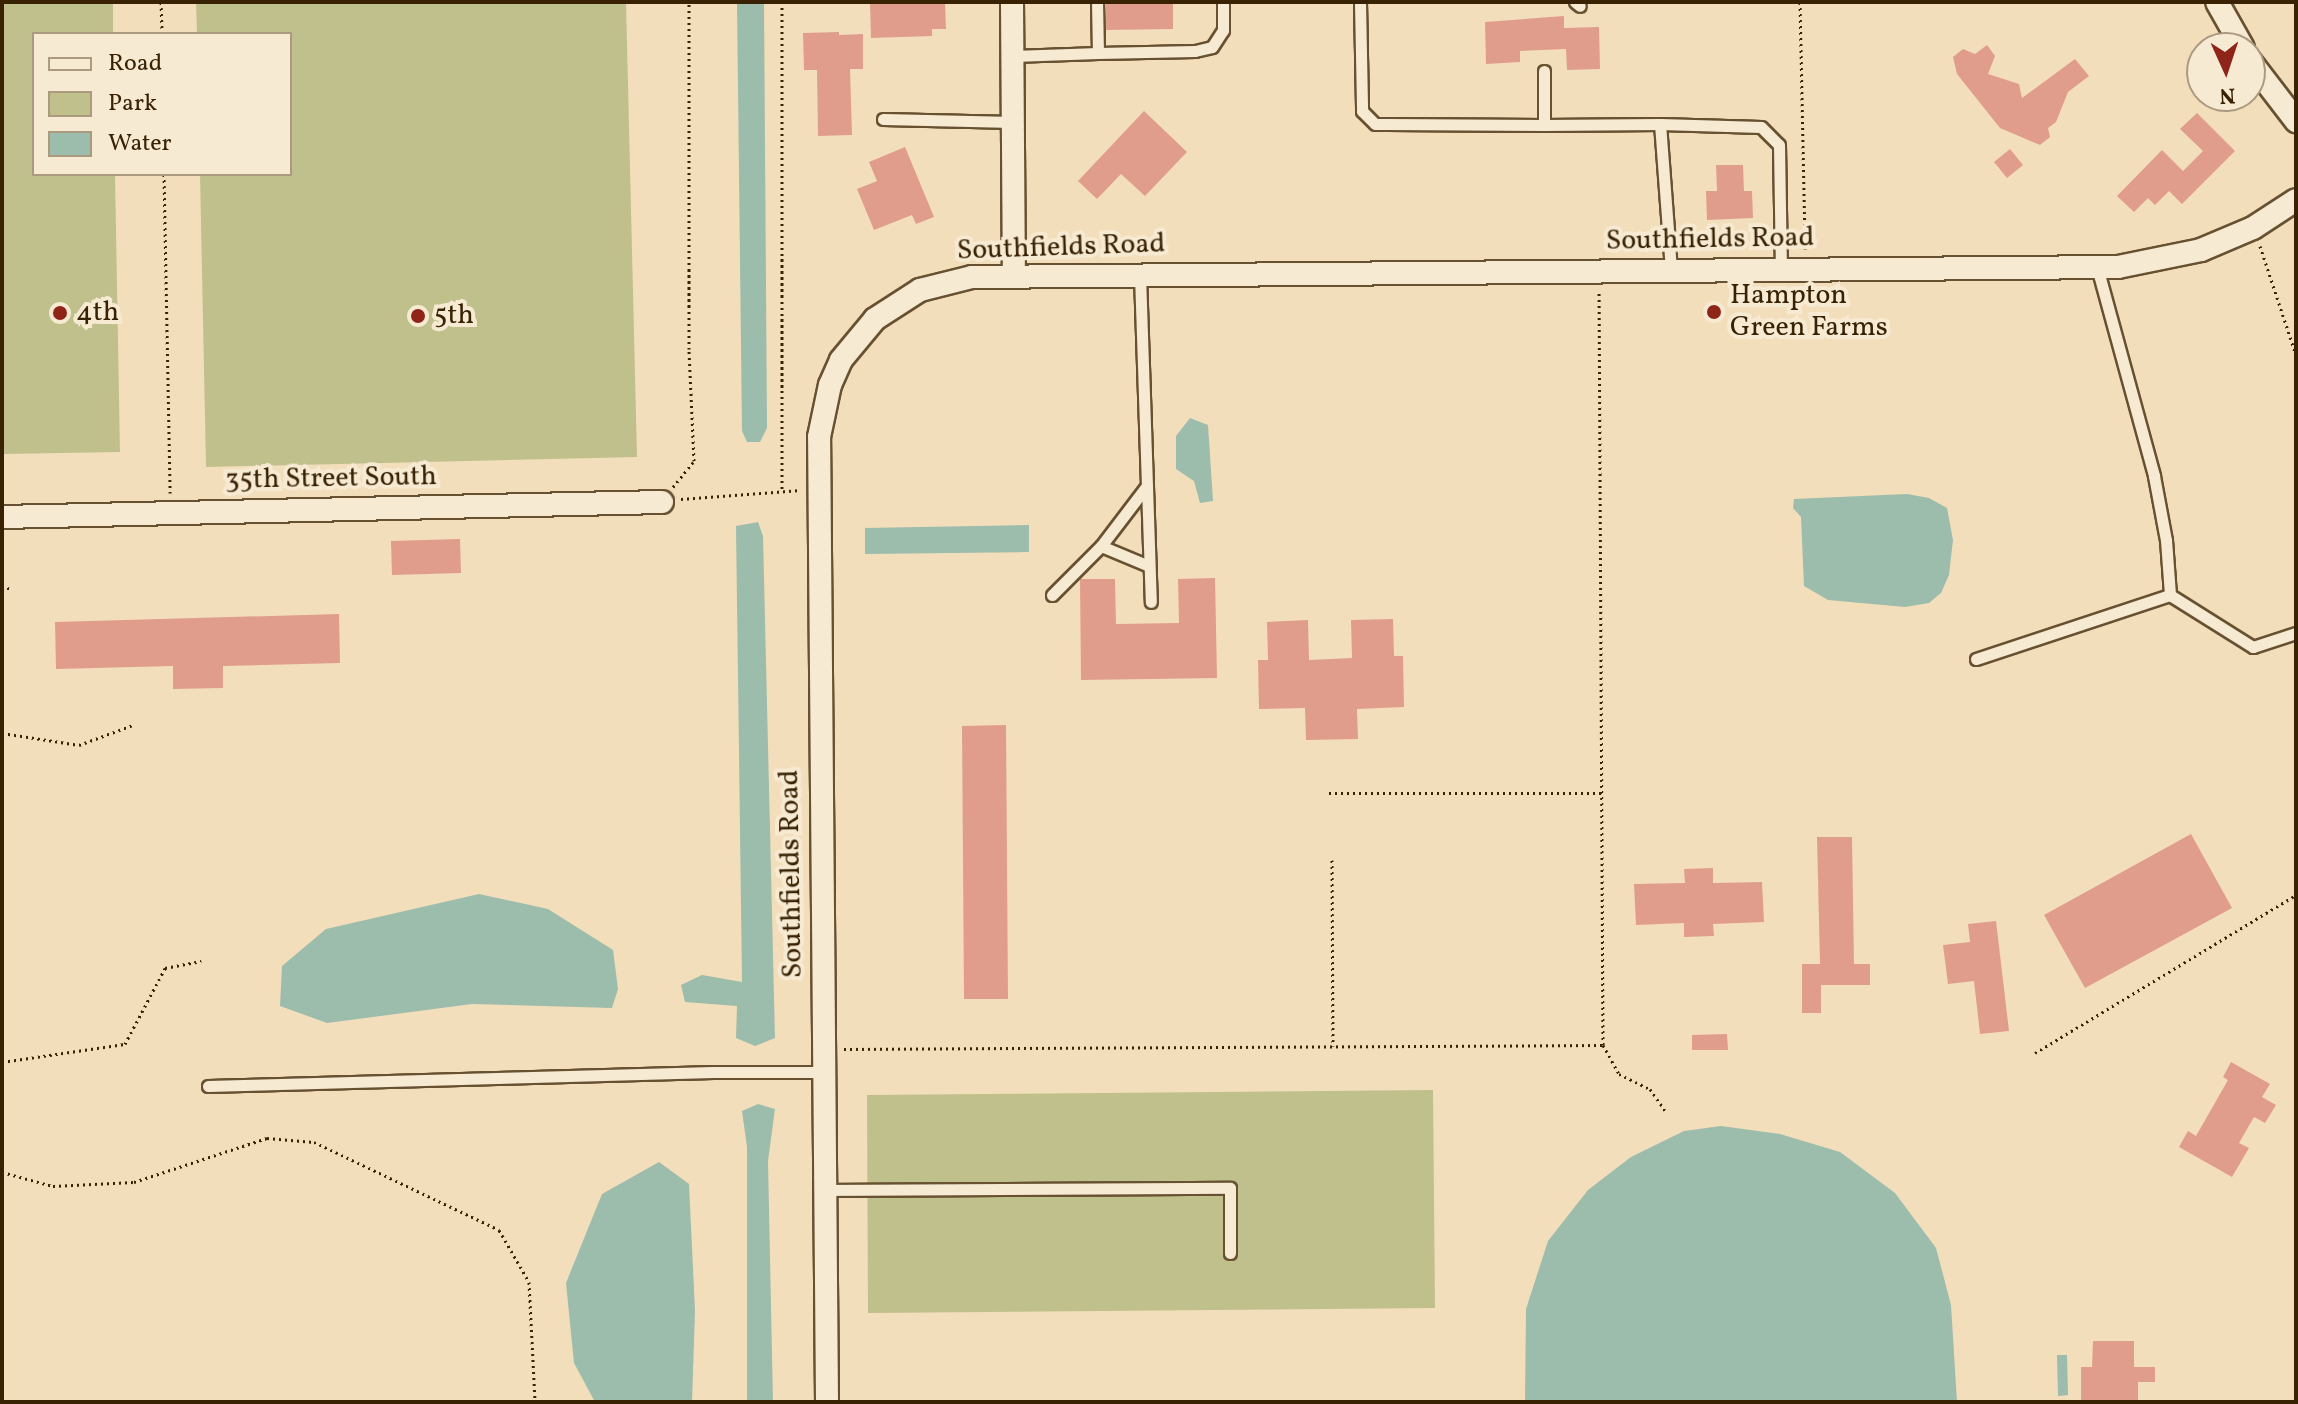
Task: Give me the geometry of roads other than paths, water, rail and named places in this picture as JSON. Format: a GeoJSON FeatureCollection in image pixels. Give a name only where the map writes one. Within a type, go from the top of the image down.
{"type":"FeatureCollection","features":[{"type":"Feature","properties":{"kind":"street"},"geometry":{"type":"LineString","coordinates":[[1012,2],[1014,276]]}},
{"type":"Feature","properties":{"kind":"street"},"geometry":{"type":"LineString","coordinates":[[2217,2],[2234,32]]}},
{"type":"Feature","properties":{"kind":"street"},"geometry":{"type":"LineString","coordinates":[[2266,82],[2296,121]]}},
{"type":"Feature","properties":{"kind":"street","name":"Southfields Road"},"geometry":{"type":"LineString","coordinates":[[827,1402],[818,491],[822,410],[841,360],[875,319],[920,290],[972,277],[2097,267],[2160,261],[2201,250],[2253,228],[2296,200]]}},
{"type":"Feature","properties":{"kind":"street","name":"35th Street South"},"geometry":{"type":"LineString","coordinates":[[2,517],[662,502]]}},
{"type":"Feature","properties":{"kind":"lane"},"geometry":{"type":"LineString","coordinates":[[1097,2],[1098,53]]}},
{"type":"Feature","properties":{"kind":"lane"},"geometry":{"type":"LineString","coordinates":[[1013,56],[1195,51],[1212,47],[1223,30],[1223,2]]}},
{"type":"Feature","properties":{"kind":"lane"},"geometry":{"type":"LineString","coordinates":[[1360,2],[1362,111],[1375,124],[1761,127],[1779,145],[1781,270]]}},
{"type":"Feature","properties":{"kind":"lane"},"geometry":{"type":"LineString","coordinates":[[1544,71],[1544,125]]}},
{"type":"Feature","properties":{"kind":"lane"},"geometry":{"type":"LineString","coordinates":[[883,119],[1013,122]]}},
{"type":"Feature","properties":{"kind":"lane"},"geometry":{"type":"LineString","coordinates":[[1660,124],[1671,270]]}},
{"type":"Feature","properties":{"kind":"lane"},"geometry":{"type":"LineString","coordinates":[[2097,267],[2157,489],[2166,540],[2170,595]]}},
{"type":"Feature","properties":{"kind":"lane"},"geometry":{"type":"LineString","coordinates":[[1140,275],[1151,602]]}},
{"type":"Feature","properties":{"kind":"lane"},"geometry":{"type":"LineString","coordinates":[[1052,595],[1101,546],[1147,487]]}},
{"type":"Feature","properties":{"kind":"lane"},"geometry":{"type":"LineString","coordinates":[[1101,546],[1149,566]]}},
{"type":"Feature","properties":{"kind":"lane"},"geometry":{"type":"LineString","coordinates":[[2170,595],[2253,647],[2296,633]]}},
{"type":"Feature","properties":{"kind":"lane"},"geometry":{"type":"LineString","coordinates":[[1976,659],[2170,595]]}},
{"type":"Feature","properties":{"kind":"lane"},"geometry":{"type":"LineString","coordinates":[[208,1086],[713,1072],[824,1072]]}},
{"type":"Feature","properties":{"kind":"lane"},"geometry":{"type":"LineString","coordinates":[[825,1190],[1230,1188],[1230,1253]]}},
{"type":"Feature","properties":{"kind":"water"},"geometry":{"type":"Polygon","coordinates":[[[737,2],[764,2],[767,428],[760,442],[747,442],[742,431],[737,2]]]}},
{"type":"Feature","properties":{"kind":"water"},"geometry":{"type":"Polygon","coordinates":[[[1190,418],[1208,425],[1213,501],[1200,503],[1194,481],[1176,469],[1176,436],[1190,418]]]}},
{"type":"Feature","properties":{"kind":"water"},"geometry":{"type":"Polygon","coordinates":[[[1907,494],[1929,498],[1947,508],[1953,540],[1949,575],[1941,593],[1929,603],[1905,607],[1828,600],[1804,586],[1801,517],[1793,508],[1794,499],[1907,494]]]}},
{"type":"Feature","properties":{"kind":"water"},"geometry":{"type":"Polygon","coordinates":[[[758,522],[763,536],[775,1038],[755,1046],[736,1038],[737,1006],[685,1002],[681,985],[702,975],[742,982],[736,526],[758,522]]]}},
{"type":"Feature","properties":{"kind":"water"},"geometry":{"type":"Polygon","coordinates":[[[1029,525],[1029,552],[865,554],[865,528],[1029,525]]]}},
{"type":"Feature","properties":{"kind":"water"},"geometry":{"type":"Polygon","coordinates":[[[479,894],[548,909],[613,950],[618,989],[612,1008],[472,1004],[327,1023],[280,1006],[282,966],[326,929],[479,894]]]}},
{"type":"Feature","properties":{"kind":"water"},"geometry":{"type":"Polygon","coordinates":[[[758,1104],[775,1109],[768,1161],[773,1402],[747,1402],[747,1147],[742,1111],[758,1104]]]}},
{"type":"Feature","properties":{"kind":"water"},"geometry":{"type":"Polygon","coordinates":[[[1721,1126],[1780,1134],[1840,1152],[1895,1193],[1936,1248],[1951,1305],[1957,1402],[1525,1402],[1526,1309],[1548,1241],[1588,1190],[1631,1157],[1684,1131],[1721,1126]]]}},
{"type":"Feature","properties":{"kind":"water"},"geometry":{"type":"Polygon","coordinates":[[[659,1162],[689,1184],[695,1311],[692,1402],[595,1402],[574,1363],[566,1283],[602,1194],[659,1162]]]}},
{"type":"Feature","properties":{"kind":"water"},"geometry":{"type":"Polygon","coordinates":[[[2057,1355],[2067,1355],[2068,1395],[2058,1396],[2057,1355]]]}},
{"type":"Feature","properties":{"kind":"place","name":"Hampton Green Farms"},"geometry":{"type":"Point","coordinates":[1714,312]}},
{"type":"Feature","properties":{"kind":"place","name":"4th"},"geometry":{"type":"Point","coordinates":[60,313]}},
{"type":"Feature","properties":{"kind":"place","name":"5th"},"geometry":{"type":"Point","coordinates":[418,316]}}]}
